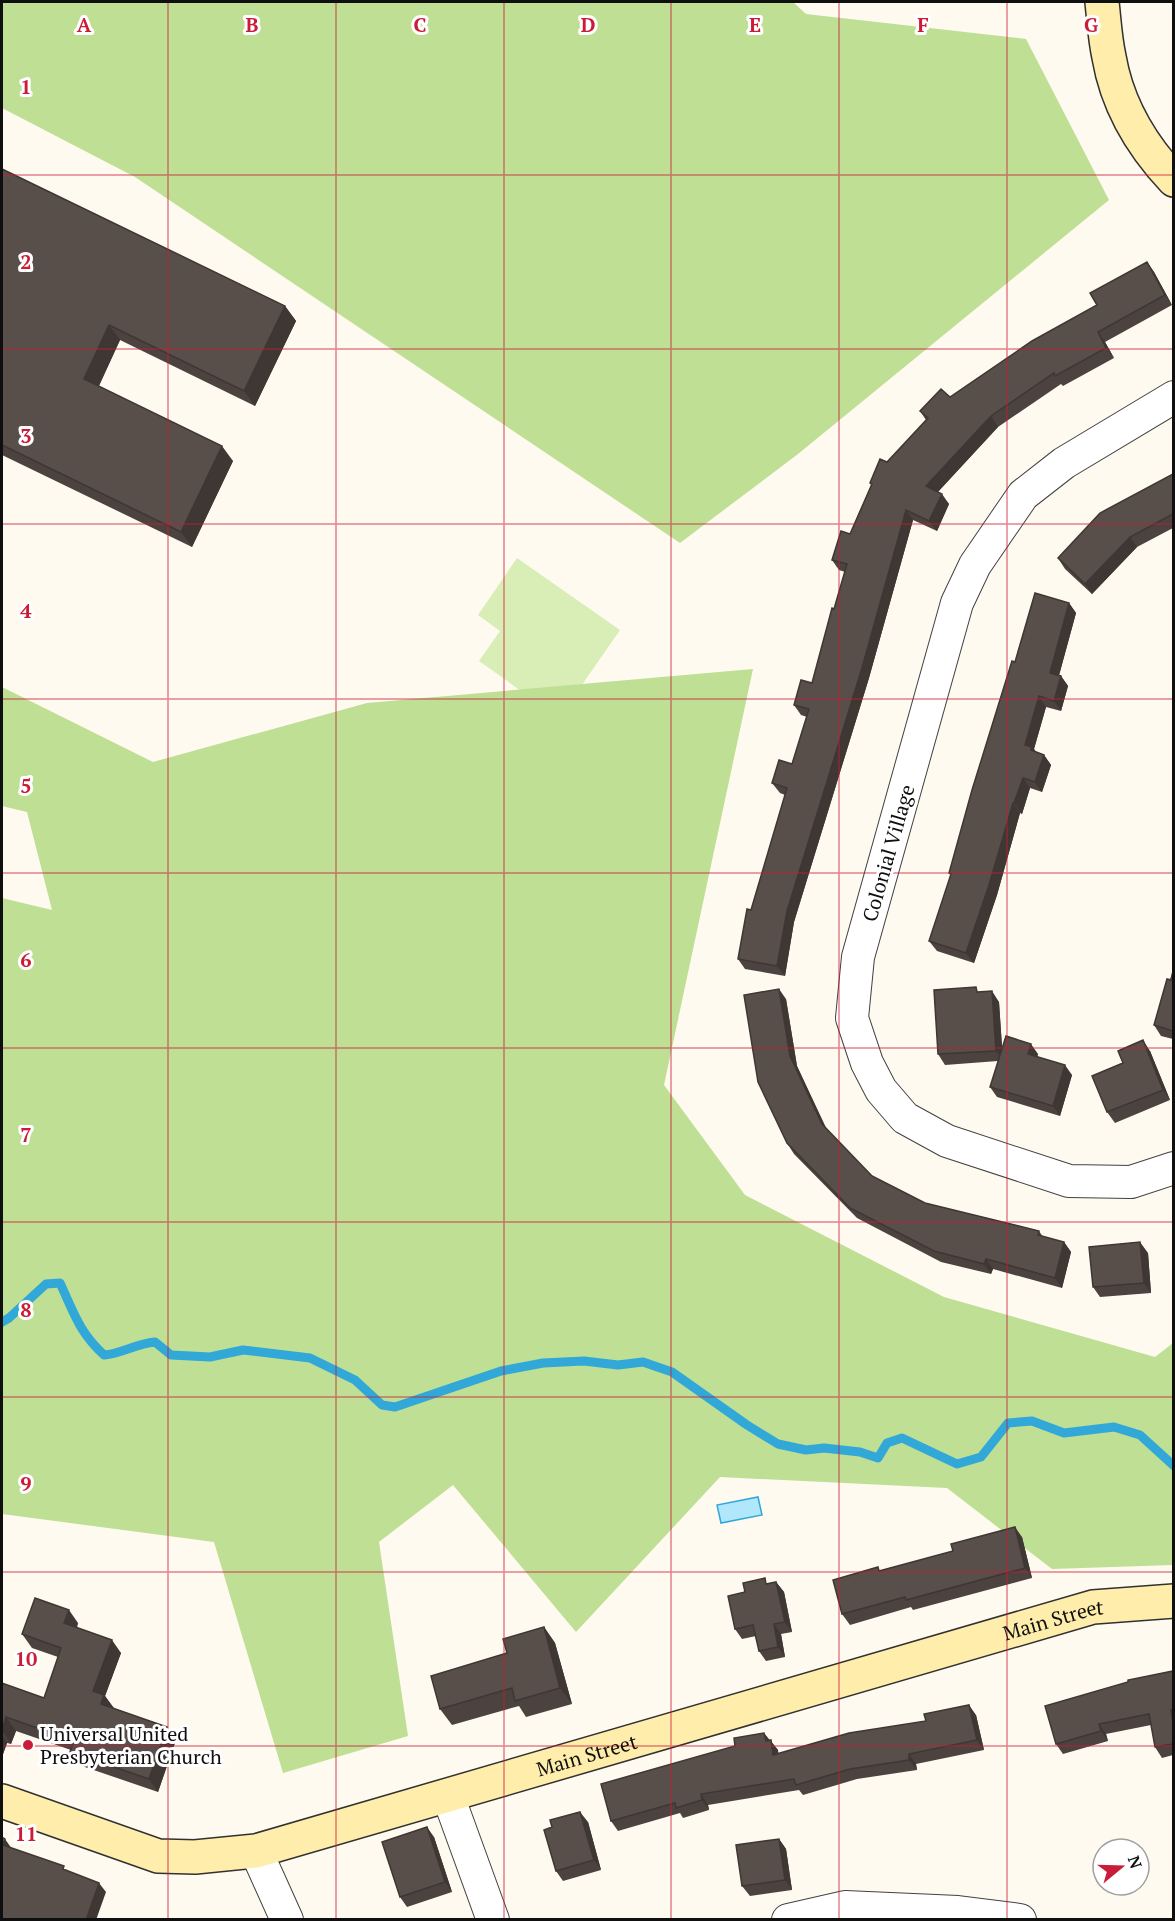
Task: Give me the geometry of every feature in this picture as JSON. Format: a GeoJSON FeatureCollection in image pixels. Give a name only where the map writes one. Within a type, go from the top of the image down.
{"type":"FeatureCollection","features":[{"type":"Feature","properties":{"kind":"street"},"geometry":{"type":"LineString","coordinates":[[1102,2],[1109,58],[1126,114],[1139,136],[1173,180]]}},
{"type":"Feature","properties":{"kind":"street","name":"Colonial Village"},"geometry":{"type":"LineString","coordinates":[[1173,397],[1064,463],[1023,495],[975,565],[957,603],[858,957],[852,1018],[867,1063],[881,1090],[905,1118],[947,1141],[1069,1181],[1131,1182],[1173,1168]]}},
{"type":"Feature","properties":{"kind":"street","name":"Main Street"},"geometry":{"type":"LineString","coordinates":[[2,1801],[158,1856],[195,1857],[256,1851],[1093,1607],[1173,1600]]}},
{"type":"Feature","properties":{"kind":"street"},"geometry":{"type":"LineString","coordinates":[[448,1796],[494,1920]]}},
{"type":"Feature","properties":{"kind":"street"},"geometry":{"type":"LineString","coordinates":[[256,1851],[287,1920]]}},
{"type":"Feature","properties":{"kind":"street"},"geometry":{"type":"LineString","coordinates":[[788,1920],[845,1907],[958,1912],[1020,1920]]}},
{"type":"Feature","properties":{"kind":"green space"},"geometry":{"type":"Polygon","coordinates":[[[2,2],[793,2],[806,14],[1026,39],[1109,200],[798,454],[680,543],[135,177],[2,108],[2,2]]]}},
{"type":"Feature","properties":{"kind":"green space"},"geometry":{"type":"Polygon","coordinates":[[[517,558],[620,630],[559,718],[479,661],[500,631],[478,615],[517,558]]]}},
{"type":"Feature","properties":{"kind":"green space"},"geometry":{"type":"Polygon","coordinates":[[[753,669],[664,1085],[745,1195],[944,1297],[1155,1357],[1173,1343],[1173,1565],[1052,1569],[947,1488],[720,1477],[576,1632],[453,1485],[379,1542],[408,1736],[283,1773],[214,1542],[2,1514],[2,898],[52,910],[27,812],[2,806],[2,687],[153,762],[367,703],[753,669]]]}},
{"type":"Feature","properties":{"kind":"water"},"geometry":{"type":"Polygon","coordinates":[[[758,1497],[762,1515],[721,1523],[717,1505],[758,1497]]]}},
{"type":"Feature","properties":{"kind":"building"},"geometry":{"type":"Polygon","coordinates":[[[2,169],[285,306],[244,391],[109,325],[84,379],[222,446],[181,532],[2,445],[2,169]]]}},
{"type":"Feature","properties":{"kind":"building"},"geometry":{"type":"Polygon","coordinates":[[[1147,262],[1165,295],[1098,332],[1106,348],[1055,376],[1054,373],[991,416],[926,486],[942,494],[929,521],[906,510],[862,668],[787,911],[777,966],[738,959],[747,909],[751,910],[787,788],[772,783],[779,760],[792,764],[809,709],[794,705],[801,680],[812,683],[832,608],[834,609],[847,564],[832,560],[841,531],[850,534],[872,484],[870,483],[880,459],[887,462],[928,418],[920,411],[941,389],[950,397],[1032,341],[1097,305],[1090,293],[1147,262]]]}},
{"type":"Feature","properties":{"kind":"building"},"geometry":{"type":"Polygon","coordinates":[[[1173,474],[1173,514],[1130,537],[1085,584],[1058,558],[1100,513],[1173,474]]]}},
{"type":"Feature","properties":{"kind":"building"},"geometry":{"type":"Polygon","coordinates":[[[1035,593],[1069,603],[1050,673],[1061,676],[1054,701],[1039,696],[1025,745],[1044,755],[1035,782],[1023,778],[1013,803],[966,953],[929,941],[951,874],[949,873],[972,790],[1012,661],[1015,662],[1035,593]]]}},
{"type":"Feature","properties":{"kind":"building"},"geometry":{"type":"Polygon","coordinates":[[[1173,971],[1173,1031],[1154,1025],[1167,979],[1171,980],[1173,971]]]}},
{"type":"Feature","properties":{"kind":"building"},"geometry":{"type":"Polygon","coordinates":[[[976,987],[977,992],[992,991],[996,1051],[938,1054],[934,990],[976,987]]]}},
{"type":"Feature","properties":{"kind":"building"},"geometry":{"type":"Polygon","coordinates":[[[779,989],[790,1056],[822,1124],[872,1176],[925,1203],[1039,1231],[1038,1235],[1064,1242],[1055,1278],[986,1259],[984,1264],[934,1251],[850,1208],[787,1143],[758,1082],[744,995],[779,989]]]}},
{"type":"Feature","properties":{"kind":"building"},"geometry":{"type":"Polygon","coordinates":[[[1006,1036],[1031,1044],[1028,1054],[1065,1065],[1053,1106],[990,1087],[1006,1036]]]}},
{"type":"Feature","properties":{"kind":"building"},"geometry":{"type":"Polygon","coordinates":[[[1143,1040],[1163,1090],[1107,1112],[1092,1076],[1123,1063],[1118,1051],[1143,1040]]]}},
{"type":"Feature","properties":{"kind":"building"},"geometry":{"type":"Polygon","coordinates":[[[1140,1242],[1144,1283],[1093,1287],[1089,1247],[1140,1242]]]}},
{"type":"Feature","properties":{"kind":"building"},"geometry":{"type":"Polygon","coordinates":[[[1015,1527],[1025,1568],[906,1600],[905,1597],[842,1614],[833,1580],[878,1567],[879,1571],[953,1551],[951,1544],[1015,1527]]]}},
{"type":"Feature","properties":{"kind":"building"},"geometry":{"type":"Polygon","coordinates":[[[765,1578],[766,1584],[776,1582],[785,1622],[774,1624],[778,1647],[759,1651],[753,1625],[735,1629],[728,1596],[745,1592],[743,1583],[765,1578]]]}},
{"type":"Feature","properties":{"kind":"building"},"geometry":{"type":"Polygon","coordinates":[[[35,1598],[69,1610],[64,1623],[112,1640],[93,1691],[104,1695],[101,1704],[167,1727],[149,1779],[70,1752],[74,1741],[6,1717],[2,1731],[2,1683],[44,1698],[61,1648],[22,1634],[35,1598]]]}},
{"type":"Feature","properties":{"kind":"building"},"geometry":{"type":"Polygon","coordinates":[[[544,1627],[560,1688],[515,1701],[512,1688],[440,1709],[431,1676],[507,1653],[503,1639],[544,1627]]]}},
{"type":"Feature","properties":{"kind":"building"},"geometry":{"type":"Polygon","coordinates":[[[1173,1671],[1173,1709],[1171,1710],[1173,1744],[1155,1747],[1149,1714],[1099,1724],[1101,1731],[1056,1744],[1045,1706],[1128,1682],[1128,1680],[1173,1671]]]}},
{"type":"Feature","properties":{"kind":"building"},"geometry":{"type":"Polygon","coordinates":[[[969,1705],[977,1740],[909,1754],[909,1760],[850,1769],[796,1785],[794,1779],[701,1794],[702,1800],[676,1808],[675,1803],[611,1821],[601,1784],[735,1746],[734,1738],[764,1733],[766,1741],[771,1740],[773,1755],[849,1733],[926,1721],[924,1714],[969,1705]]]}},
{"type":"Feature","properties":{"kind":"building"},"geometry":{"type":"Polygon","coordinates":[[[580,1812],[594,1860],[556,1871],[544,1830],[552,1827],[550,1820],[580,1812]]]}},
{"type":"Feature","properties":{"kind":"building"},"geometry":{"type":"Polygon","coordinates":[[[427,1827],[445,1882],[400,1897],[382,1842],[427,1827]]]}},
{"type":"Feature","properties":{"kind":"building"},"geometry":{"type":"Polygon","coordinates":[[[2,1837],[5,1839],[3,1845],[64,1866],[63,1869],[99,1883],[86,1920],[2,1920],[2,1837]]]}},
{"type":"Feature","properties":{"kind":"building"},"geometry":{"type":"Polygon","coordinates":[[[779,1839],[785,1880],[742,1886],[736,1845],[779,1839]]]}},
{"type":"Feature","properties":{"kind":"waterway"},"geometry":{"type":"LineString","coordinates":[[2,1322],[46,1284],[60,1283],[83,1330],[104,1355],[155,1342],[171,1355],[210,1357],[243,1350],[310,1358],[355,1380],[382,1405],[395,1407],[501,1371],[543,1363],[584,1361],[618,1365],[643,1362],[672,1372],[778,1444],[806,1450],[824,1448],[860,1452],[878,1458],[887,1443],[902,1438],[957,1464],[981,1457],[1008,1423],[1032,1421],[1064,1433],[1114,1427],[1140,1435],[1174,1466]]}},
{"type":"Feature","properties":{"kind":"place","name":"Universal United Presbyterian Church"},"geometry":{"type":"Point","coordinates":[28,1745]}}]}
